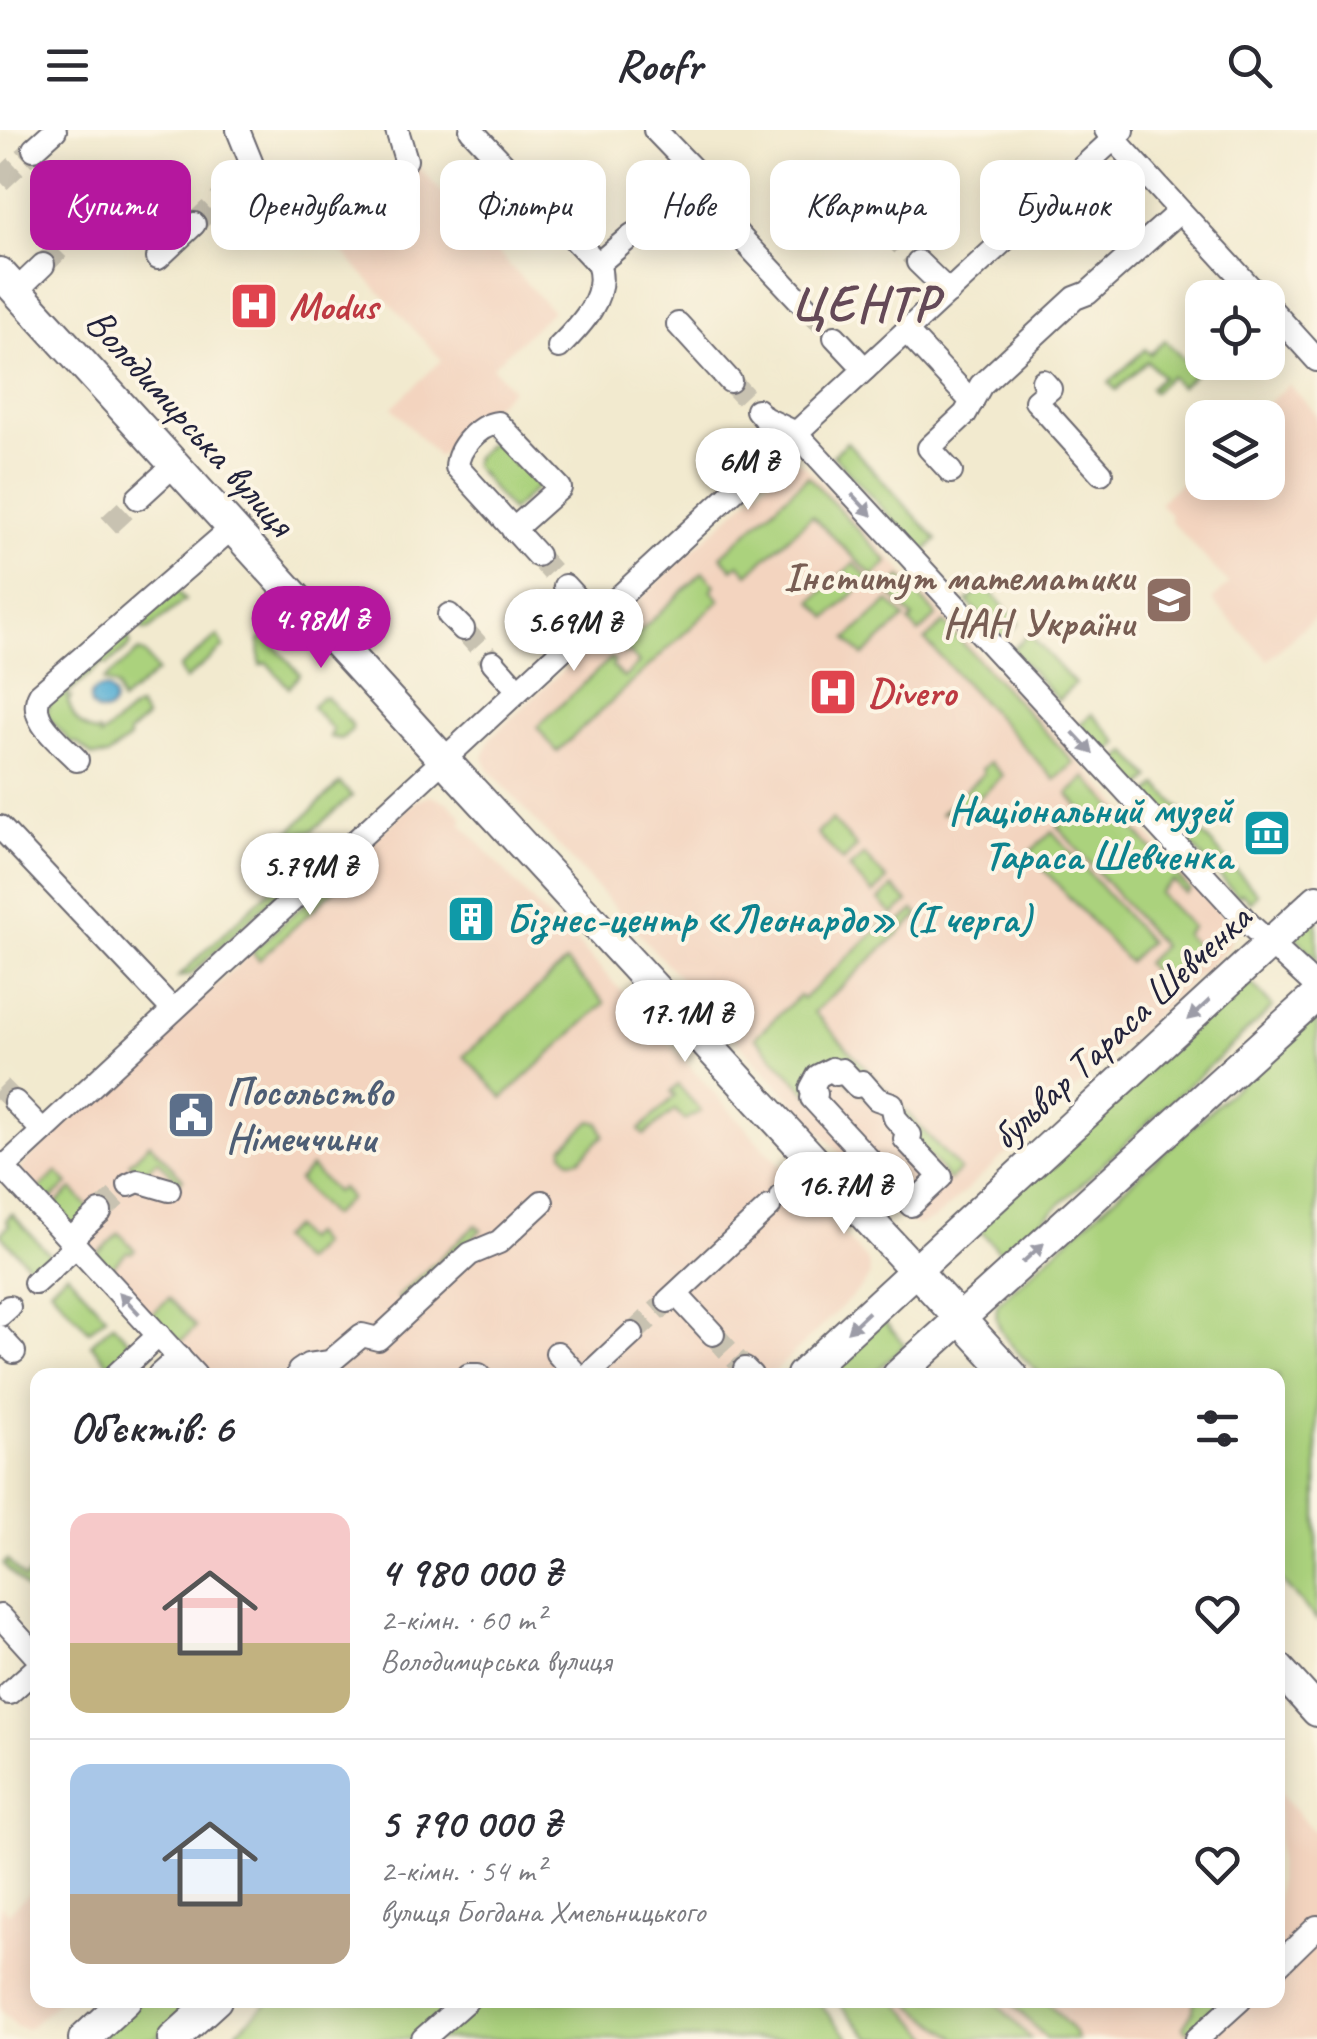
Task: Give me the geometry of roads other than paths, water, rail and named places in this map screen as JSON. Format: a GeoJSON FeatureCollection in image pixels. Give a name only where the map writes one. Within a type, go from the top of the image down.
{"type":"FeatureCollection","features":[{"type":"Feature","properties":{"kind":"main road","name":"Володимирська вулиця"},"geometry":{"type":"LineString","coordinates":[[8,282],[1006,1368]]}},
{"type":"Feature","properties":{"kind":"main road","name":"бульвар Тараса Шевченка"},"geometry":{"type":"LineString","coordinates":[[810,1368],[1317,900]]}},
{"type":"Feature","properties":{"kind":"main road"},"geometry":{"type":"LineString","coordinates":[[906,1368],[1317,995]]}},
{"type":"Feature","properties":{"kind":"main road"},"geometry":{"type":"LineString","coordinates":[[1285,1676],[1317,1711]]}},
{"type":"Feature","properties":{"kind":"main road"},"geometry":{"type":"LineString","coordinates":[[84,2039],[117,2008]]}},
{"type":"Feature","properties":{"kind":"main road"},"geometry":{"type":"LineString","coordinates":[[173,2039],[207,2008]]}},
{"type":"Feature","properties":{"kind":"street"},"geometry":{"type":"LineString","coordinates":[[34,149],[55,130]]}},
{"type":"Feature","properties":{"kind":"street"},"geometry":{"type":"LineString","coordinates":[[238,130],[251,160]]}},
{"type":"Feature","properties":{"kind":"street"},"geometry":{"type":"LineString","coordinates":[[397,130],[406,160]]}},
{"type":"Feature","properties":{"kind":"street"},"geometry":{"type":"LineString","coordinates":[[471,130],[598,264],[602,281],[596,299],[586,317],[559,347]]}},
{"type":"Feature","properties":{"kind":"street"},"geometry":{"type":"LineString","coordinates":[[655,130],[684,160]]}},
{"type":"Feature","properties":{"kind":"street"},"geometry":{"type":"LineString","coordinates":[[189,1368],[1,1168],[866,369],[1114,133],[1244,280]]}},
{"type":"Feature","properties":{"kind":"street"},"geometry":{"type":"LineString","coordinates":[[951,472],[929,448],[966,414],[982,385],[1030,367],[1074,298],[1088,293],[1180,210]]}},
{"type":"Feature","properties":{"kind":"street"},"geometry":{"type":"LineString","coordinates":[[158,258],[194,224]]}},
{"type":"Feature","properties":{"kind":"street"},"geometry":{"type":"LineString","coordinates":[[598,264],[626,240]]}},
{"type":"Feature","properties":{"kind":"street"},"geometry":{"type":"LineString","coordinates":[[750,247],[808,308]]}},
{"type":"Feature","properties":{"kind":"street"},"geometry":{"type":"LineString","coordinates":[[918,262],[948,292]]}},
{"type":"Feature","properties":{"kind":"street"},"geometry":{"type":"LineString","coordinates":[[8,282],[42,265]]}},
{"type":"Feature","properties":{"kind":"street"},"geometry":{"type":"LineString","coordinates":[[678,324],[730,381]]}},
{"type":"Feature","properties":{"kind":"street"},"geometry":{"type":"LineString","coordinates":[[1285,325],[1317,360]]}},
{"type":"Feature","properties":{"kind":"street"},"geometry":{"type":"LineString","coordinates":[[906,331],[972,402]]}},
{"type":"Feature","properties":{"kind":"street"},"geometry":{"type":"LineString","coordinates":[[836,338],[866,369]]}},
{"type":"Feature","properties":{"kind":"street"},"geometry":{"type":"LineString","coordinates":[[1030,367],[1050,389],[1036,402],[1101,474]]}},
{"type":"Feature","properties":{"kind":"street"},"geometry":{"type":"LineString","coordinates":[[757,410],[764,418],[796,434],[1270,944],[1317,987]]}},
{"type":"Feature","properties":{"kind":"street"},"geometry":{"type":"LineString","coordinates":[[513,530],[560,488],[498,423],[488,424],[464,446],[457,456],[457,467],[513,530],[537,554]]}},
{"type":"Feature","properties":{"kind":"street"},"geometry":{"type":"LineString","coordinates":[[138,498],[174,465]]}},
{"type":"Feature","properties":{"kind":"street"},"geometry":{"type":"LineString","coordinates":[[76,760],[37,717],[34,706],[40,694],[232,528]]}},
{"type":"Feature","properties":{"kind":"street"},"geometry":{"type":"LineString","coordinates":[[565,586],[594,620]]}},
{"type":"Feature","properties":{"kind":"street"},"geometry":{"type":"LineString","coordinates":[[493,662],[518,690]]}},
{"type":"Feature","properties":{"kind":"street"},"geometry":{"type":"LineString","coordinates":[[0,826],[173,1010]]}},
{"type":"Feature","properties":{"kind":"street"},"geometry":{"type":"LineString","coordinates":[[827,1070],[837,1074],[842,1070],[857,1086],[862,1082],[877,1099],[892,1104],[895,1118],[910,1135],[906,1139],[941,1178],[911,1205],[812,1098],[816,1094],[811,1089],[815,1080],[827,1070]]}},
{"type":"Feature","properties":{"kind":"street"},"geometry":{"type":"LineString","coordinates":[[15,1102],[43,1131]]}},
{"type":"Feature","properties":{"kind":"street"},"geometry":{"type":"LineString","coordinates":[[713,1334],[672,1297],[817,1164]]}},
{"type":"Feature","properties":{"kind":"street"},"geometry":{"type":"LineString","coordinates":[[129,1185],[138,1181],[169,1190]]}},
{"type":"Feature","properties":{"kind":"street"},"geometry":{"type":"LineString","coordinates":[[304,1368],[330,1362],[359,1336],[378,1339],[470,1254],[500,1242],[542,1202]]}},
{"type":"Feature","properties":{"kind":"street"},"geometry":{"type":"LineString","coordinates":[[35,1283],[100,1212]]}},
{"type":"Feature","properties":{"kind":"street"},"geometry":{"type":"LineString","coordinates":[[596,1368],[632,1334]]}},
{"type":"Feature","properties":{"kind":"street"},"geometry":{"type":"LineString","coordinates":[[124,1368],[159,1336]]}},
{"type":"Feature","properties":{"kind":"street"},"geometry":{"type":"LineString","coordinates":[[557,1353],[571,1368]]}},
{"type":"Feature","properties":{"kind":"street"},"geometry":{"type":"LineString","coordinates":[[167,1368],[179,1357]]}},
{"type":"Feature","properties":{"kind":"street"},"geometry":{"type":"LineString","coordinates":[[0,1616],[30,1642]]}},
{"type":"Feature","properties":{"kind":"street"},"geometry":{"type":"LineString","coordinates":[[9,1693],[30,1674]]}},
{"type":"Feature","properties":{"kind":"street"},"geometry":{"type":"LineString","coordinates":[[1285,1958],[1317,1927]]}},
{"type":"Feature","properties":{"kind":"street"},"geometry":{"type":"LineString","coordinates":[[423,2039],[458,2008]]}},
{"type":"Feature","properties":{"kind":"street"},"geometry":{"type":"LineString","coordinates":[[1200,2038],[1232,2008]]}},
{"type":"Feature","properties":{"kind":"water"},"geometry":{"type":"Polygon","coordinates":[[[102,688],[114,700],[102,712],[90,700],[102,688]]]}},
{"type":"Feature","properties":{"kind":"tunnel"},"geometry":{"type":"LineString","coordinates":[[0,181],[34,149]]}},
{"type":"Feature","properties":{"kind":"tunnel"},"geometry":{"type":"LineString","coordinates":[[194,224],[211,208]]}},
{"type":"Feature","properties":{"kind":"tunnel"},"geometry":{"type":"LineString","coordinates":[[43,265],[58,250]]}},
{"type":"Feature","properties":{"kind":"tunnel"},"geometry":{"type":"LineString","coordinates":[[906,250],[918,262]]}},
{"type":"Feature","properties":{"kind":"tunnel"},"geometry":{"type":"LineString","coordinates":[[808,309],[835,337]]}},
{"type":"Feature","properties":{"kind":"tunnel"},"geometry":{"type":"LineString","coordinates":[[730,381],[757,410]]}},
{"type":"Feature","properties":{"kind":"tunnel"},"geometry":{"type":"LineString","coordinates":[[109,525],[138,498]]}},
{"type":"Feature","properties":{"kind":"tunnel"},"geometry":{"type":"LineString","coordinates":[[537,555],[565,586]]}},
{"type":"Feature","properties":{"kind":"tunnel"},"geometry":{"type":"LineString","coordinates":[[463,629],[493,662]]}},
{"type":"Feature","properties":{"kind":"tunnel"},"geometry":{"type":"LineString","coordinates":[[0,1087],[15,1102]]}},
{"type":"Feature","properties":{"kind":"tunnel"},"geometry":{"type":"LineString","coordinates":[[100,1212],[129,1185]]}},
{"type":"Feature","properties":{"kind":"tunnel"},"geometry":{"type":"LineString","coordinates":[[632,1334],[668,1301]]}},
{"type":"Feature","properties":{"kind":"tunnel"},"geometry":{"type":"LineString","coordinates":[[713,1334],[744,1368]]}},
{"type":"Feature","properties":{"kind":"place","name":"Modus"},"geometry":{"type":"Point","coordinates":[254,306]}},
{"type":"Feature","properties":{"kind":"place","name":"Інститут математики НАН України"},"geometry":{"type":"Point","coordinates":[1169,600]}},
{"type":"Feature","properties":{"kind":"place","name":"Divero"},"geometry":{"type":"Point","coordinates":[833,692]}},
{"type":"Feature","properties":{"kind":"place","name":"Національний музей Тараса Шевченка"},"geometry":{"type":"Point","coordinates":[1267,833]}},
{"type":"Feature","properties":{"kind":"place","name":"Бізнес-центр «Леонардо» (I черга)"},"geometry":{"type":"Point","coordinates":[471,919]}},
{"type":"Feature","properties":{"kind":"place","name":"Посольство Німеччини"},"geometry":{"type":"Point","coordinates":[191,1115]}},
{"type":"Feature","properties":{"kind":"district","name":"ЦЕНТР"},"geometry":{"type":"Point","coordinates":[865,303]}}]}
